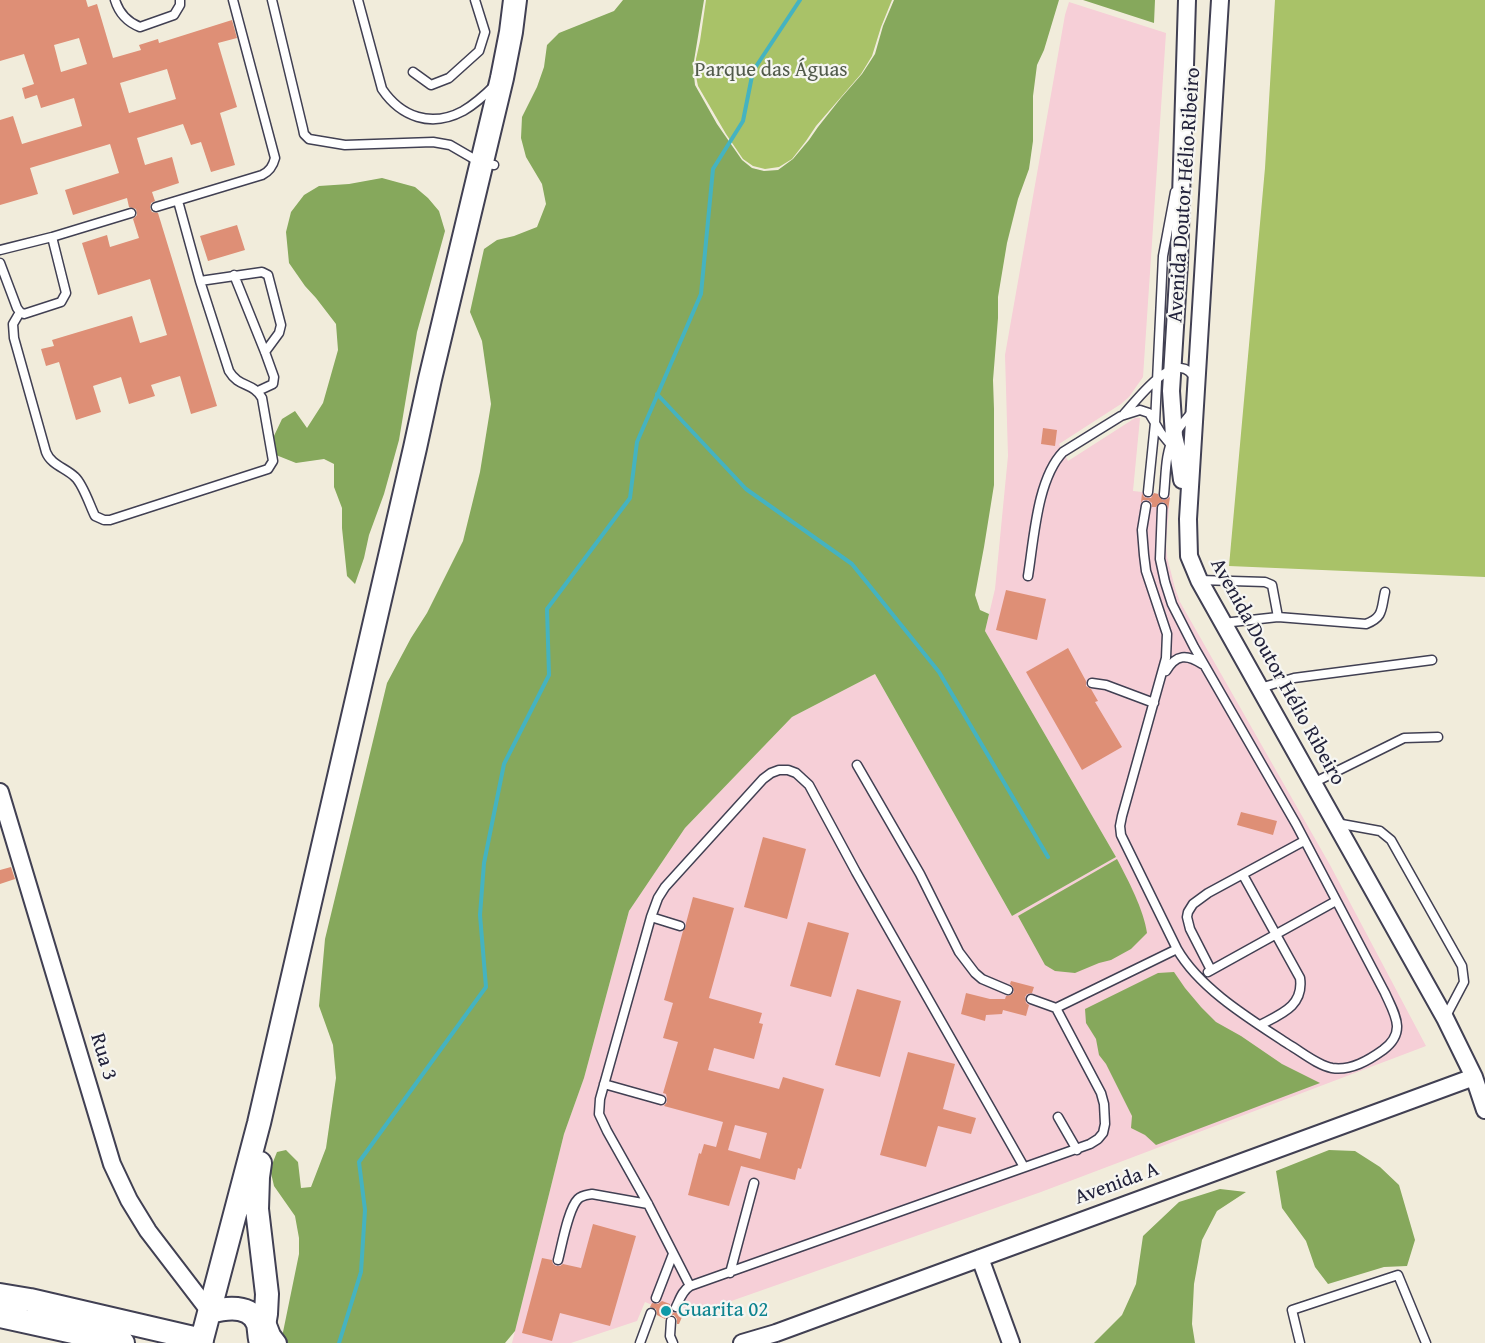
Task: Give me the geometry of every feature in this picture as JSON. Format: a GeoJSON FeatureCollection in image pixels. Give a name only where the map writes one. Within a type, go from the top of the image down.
{"type":"FeatureCollection","features":[{"type":"Feature","properties":{"kind":"street"},"geometry":{"type":"LineString","coordinates":[[261,1343],[267,1294],[257,1209],[258,1177],[262,1154],[488,164],[512,32],[515,0]]}},
{"type":"Feature","properties":{"kind":"street"},"geometry":{"type":"LineString","coordinates":[[0,1295],[202,1342],[259,1123],[430,379],[488,164],[513,82],[526,0]]}},
{"type":"Feature","properties":{"kind":"street"},"geometry":{"type":"LineString","coordinates":[[1173,0],[1185,24]]}},
{"type":"Feature","properties":{"kind":"street","name":"Avenida Doutor Hélio Ribeiro"},"geometry":{"type":"LineString","coordinates":[[1187,0],[1179,263],[1164,374],[1171,405],[1172,440],[1181,469],[1188,519]]}},
{"type":"Feature","properties":{"kind":"street","name":"Avenida Doutor Hélio Ribeiro"},"geometry":{"type":"LineString","coordinates":[[1220,0],[1193,410],[1188,519],[1189,556],[1199,580],[1445,1018],[1474,1077],[1485,1110]]}},
{"type":"Feature","properties":{"kind":"street","name":"Rua 3"},"geometry":{"type":"LineString","coordinates":[[0,792],[6,838],[112,1164],[129,1200],[148,1231],[210,1312]]}},
{"type":"Feature","properties":{"kind":"street","name":"Avenida A"},"geometry":{"type":"LineString","coordinates":[[776,1333],[1474,1077]]}},
{"type":"Feature","properties":{"kind":"street"},"geometry":{"type":"LineString","coordinates":[[980,1258],[1011,1343]]}},
{"type":"Feature","properties":{"kind":"street"},"geometry":{"type":"LineString","coordinates":[[210,1312],[224,1308],[249,1312],[258,1322],[261,1343]]}},
{"type":"Feature","properties":{"kind":"street"},"geometry":{"type":"LineString","coordinates":[[0,1316],[114,1342]]}},
{"type":"Feature","properties":{"kind":"street"},"geometry":{"type":"LineString","coordinates":[[265,1317],[278,1343]]}},
{"type":"Feature","properties":{"kind":"street"},"geometry":{"type":"LineString","coordinates":[[742,1343],[776,1333]]}},
{"type":"Feature","properties":{"kind":"street"},"geometry":{"type":"LineString","coordinates":[[761,1343],[776,1333]]}},
{"type":"Feature","properties":{"kind":"lane"},"geometry":{"type":"LineString","coordinates":[[115,0],[118,10],[132,24],[140,27],[174,15],[180,5],[180,0]]}},
{"type":"Feature","properties":{"kind":"lane"},"geometry":{"type":"LineString","coordinates":[[156,207],[262,175],[273,165],[275,158],[233,0]]}},
{"type":"Feature","properties":{"kind":"lane"},"geometry":{"type":"LineString","coordinates":[[272,0],[304,134],[309,139],[345,145],[433,142],[450,145],[488,164]]}},
{"type":"Feature","properties":{"kind":"lane"},"geometry":{"type":"LineString","coordinates":[[358,0],[382,89],[389,100],[412,116],[442,118],[463,111],[502,78]]}},
{"type":"Feature","properties":{"kind":"lane"},"geometry":{"type":"LineString","coordinates":[[413,72],[431,85],[449,78],[479,51],[485,32],[475,0]]}},
{"type":"Feature","properties":{"kind":"lane"},"geometry":{"type":"LineString","coordinates":[[20,312],[13,324],[14,338],[49,459],[79,481],[95,516],[110,520],[268,469],[273,461],[262,398],[258,391],[236,380],[229,371],[200,281],[178,201]]}},
{"type":"Feature","properties":{"kind":"lane"},"geometry":{"type":"LineString","coordinates":[[0,250],[131,213]]}},
{"type":"Feature","properties":{"kind":"lane"},"geometry":{"type":"LineString","coordinates":[[0,263],[20,312],[24,314],[61,302],[66,293],[52,237]]}},
{"type":"Feature","properties":{"kind":"lane"},"geometry":{"type":"LineString","coordinates":[[200,281],[262,272],[268,275],[281,325],[279,333],[265,352]]}},
{"type":"Feature","properties":{"kind":"lane"},"geometry":{"type":"LineString","coordinates":[[234,276],[274,377],[273,384],[258,391]]}},
{"type":"Feature","properties":{"kind":"lane"},"geometry":{"type":"LineString","coordinates":[[1121,416],[1164,374],[1179,366],[1190,372],[1195,379]]}},
{"type":"Feature","properties":{"kind":"lane"},"geometry":{"type":"LineString","coordinates":[[1148,492],[1155,423],[1164,374]]}},
{"type":"Feature","properties":{"kind":"lane"},"geometry":{"type":"LineString","coordinates":[[1028,576],[1042,491],[1056,460],[1063,452],[1121,416],[1143,410],[1149,413],[1161,433],[1172,440]]}},
{"type":"Feature","properties":{"kind":"lane"},"geometry":{"type":"LineString","coordinates":[[1164,494],[1167,459],[1172,440],[1193,410]]}},
{"type":"Feature","properties":{"kind":"lane"},"geometry":{"type":"LineString","coordinates":[[1146,506],[1142,530],[1146,571],[1167,634],[1166,658],[1122,816],[1121,835],[1177,949],[1184,961],[1200,977],[1235,1008],[1310,1058],[1331,1068],[1357,1065],[1380,1052],[1393,1041],[1397,1032],[1395,1014],[1274,784],[1181,624],[1172,604],[1160,559],[1162,508]]}},
{"type":"Feature","properties":{"kind":"lane"},"geometry":{"type":"LineString","coordinates":[[1199,580],[1265,582],[1272,585],[1278,617]]}},
{"type":"Feature","properties":{"kind":"lane"},"geometry":{"type":"LineString","coordinates":[[1223,623],[1278,617],[1366,624],[1380,616],[1385,592]]}},
{"type":"Feature","properties":{"kind":"lane"},"geometry":{"type":"LineString","coordinates":[[1158,686],[1169,665],[1177,659],[1190,657],[1205,666]]}},
{"type":"Feature","properties":{"kind":"lane"},"geometry":{"type":"LineString","coordinates":[[1260,688],[1294,678],[1432,660]]}},
{"type":"Feature","properties":{"kind":"lane"},"geometry":{"type":"LineString","coordinates":[[1092,682],[1154,703]]}},
{"type":"Feature","properties":{"kind":"lane"},"geometry":{"type":"LineString","coordinates":[[1313,783],[1404,738],[1438,736]]}},
{"type":"Feature","properties":{"kind":"lane"},"geometry":{"type":"LineString","coordinates":[[857,765],[920,874],[959,952],[982,979],[1008,990]]}},
{"type":"Feature","properties":{"kind":"lane"},"geometry":{"type":"LineString","coordinates":[[690,1286],[607,1131],[599,1114],[600,1098],[658,898],[665,887],[763,779],[779,770],[796,773],[803,778],[814,793],[856,872],[1024,1167]]}},
{"type":"Feature","properties":{"kind":"lane"},"geometry":{"type":"LineString","coordinates":[[1336,823],[1380,831],[1390,840],[1462,966],[1464,982],[1445,1018]]}},
{"type":"Feature","properties":{"kind":"lane"},"geometry":{"type":"LineString","coordinates":[[1211,970],[1188,923],[1188,912],[1197,900],[1304,841]]}},
{"type":"Feature","properties":{"kind":"lane"},"geometry":{"type":"LineString","coordinates":[[1242,875],[1300,978],[1301,992],[1298,998],[1289,1008],[1260,1025]]}},
{"type":"Feature","properties":{"kind":"lane"},"geometry":{"type":"LineString","coordinates":[[1200,977],[1336,901]]}},
{"type":"Feature","properties":{"kind":"lane"},"geometry":{"type":"LineString","coordinates":[[651,917],[680,926]]}},
{"type":"Feature","properties":{"kind":"lane"},"geometry":{"type":"LineString","coordinates":[[1056,1008],[1177,949]]}},
{"type":"Feature","properties":{"kind":"lane"},"geometry":{"type":"LineString","coordinates":[[676,1307],[682,1294],[690,1286],[1077,1150],[1098,1139],[1103,1133],[1106,1115],[1101,1093],[1056,1008],[1031,999]]}},
{"type":"Feature","properties":{"kind":"lane"},"geometry":{"type":"LineString","coordinates":[[604,1084],[661,1100]]}},
{"type":"Feature","properties":{"kind":"lane"},"geometry":{"type":"LineString","coordinates":[[1058,1117],[1077,1150]]}},
{"type":"Feature","properties":{"kind":"lane"},"geometry":{"type":"LineString","coordinates":[[730,1273],[754,1183]]}},
{"type":"Feature","properties":{"kind":"lane"},"geometry":{"type":"LineString","coordinates":[[558,1260],[572,1209],[584,1196],[592,1194],[648,1204]]}},
{"type":"Feature","properties":{"kind":"lane"},"geometry":{"type":"LineString","coordinates":[[656,1298],[673,1254]]}},
{"type":"Feature","properties":{"kind":"lane"},"geometry":{"type":"LineString","coordinates":[[1300,1343],[1292,1310],[1398,1275],[1425,1343]]}},
{"type":"Feature","properties":{"kind":"lane"},"geometry":{"type":"LineString","coordinates":[[640,1343],[651,1312]]}},
{"type":"Feature","properties":{"kind":"lane"},"geometry":{"type":"LineString","coordinates":[[671,1321],[672,1343]]}},
{"type":"Feature","properties":{"kind":"shaded area"},"geometry":{"type":"Polygon","coordinates":[[[1069,2],[1166,33],[1143,377],[1121,404],[1059,444],[1068,461],[1135,418],[1140,418],[1133,491],[1170,495],[1167,557],[1180,602],[1330,865],[1426,1046],[1041,1192],[683,1318],[645,1302],[637,1321],[571,1343],[512,1343],[564,1134],[584,1078],[629,911],[685,828],[792,717],[875,674],[1012,916],[1116,857],[985,631],[995,589],[1008,456],[1005,355],[1069,2]]]}},
{"type":"Feature","properties":{"kind":"green space"},"geometry":{"type":"Polygon","coordinates":[[[623,0],[704,0],[693,67],[695,85],[717,124],[742,160],[752,168],[764,171],[778,170],[793,159],[862,74],[875,54],[894,0],[1059,0],[1044,50],[1037,65],[1033,96],[1033,141],[1029,169],[1018,199],[1007,243],[998,297],[993,380],[994,485],[975,595],[980,610],[989,614],[985,631],[1116,857],[1012,916],[875,674],[792,717],[685,828],[629,911],[584,1078],[564,1134],[515,1331],[505,1343],[283,1343],[282,1337],[299,1254],[299,1238],[295,1216],[274,1186],[271,1173],[273,1162],[277,1152],[286,1150],[298,1162],[301,1188],[311,1187],[326,1148],[336,1078],[333,1045],[319,1006],[325,939],[387,683],[427,613],[463,541],[480,472],[491,404],[482,341],[470,312],[484,249],[497,240],[537,227],[546,204],[542,184],[526,157],[521,138],[522,117],[544,67],[547,45],[559,33],[614,11],[623,0]]]}},
{"type":"Feature","properties":{"kind":"green space","name":"Parque das Águas"},"geometry":{"type":"Polygon","coordinates":[[[706,0],[892,0],[872,56],[861,74],[816,126],[792,159],[779,167],[765,169],[753,166],[743,159],[698,86],[696,59],[706,0]]]}},
{"type":"Feature","properties":{"kind":"green space"},"geometry":{"type":"Polygon","coordinates":[[[1083,0],[1155,0],[1154,23],[1083,0]]]}},
{"type":"Feature","properties":{"kind":"green space"},"geometry":{"type":"Polygon","coordinates":[[[1275,0],[1485,0],[1485,577],[1229,566],[1265,168],[1275,0]]]}},
{"type":"Feature","properties":{"kind":"green space"},"geometry":{"type":"Polygon","coordinates":[[[382,178],[415,187],[439,211],[445,231],[417,332],[399,440],[355,584],[347,576],[342,508],[334,487],[334,464],[324,459],[296,463],[276,455],[273,438],[282,419],[295,411],[307,428],[323,403],[338,350],[336,324],[289,263],[286,232],[291,212],[304,195],[319,186],[382,178]]]}},
{"type":"Feature","properties":{"kind":"green space"},"geometry":{"type":"Polygon","coordinates":[[[1117,859],[1139,905],[1147,933],[1131,949],[1111,960],[1075,973],[1055,971],[1045,965],[1018,916],[1117,859]]]}},
{"type":"Feature","properties":{"kind":"green space"},"geometry":{"type":"Polygon","coordinates":[[[1174,972],[1185,988],[1216,1022],[1282,1064],[1320,1083],[1156,1145],[1145,1135],[1131,1128],[1132,1116],[1106,1064],[1099,1055],[1096,1039],[1086,1023],[1085,1009],[1158,973],[1174,972]]]}},
{"type":"Feature","properties":{"kind":"green space"},"geometry":{"type":"Polygon","coordinates":[[[1329,1150],[1355,1151],[1380,1167],[1399,1185],[1415,1240],[1407,1266],[1384,1267],[1328,1284],[1315,1267],[1306,1241],[1282,1208],[1276,1171],[1329,1150]]]}},
{"type":"Feature","properties":{"kind":"green space"},"geometry":{"type":"Polygon","coordinates":[[[1220,1189],[1246,1192],[1217,1211],[1202,1240],[1194,1284],[1192,1324],[1195,1343],[1094,1343],[1122,1315],[1136,1284],[1143,1236],[1179,1202],[1220,1189]]]}},
{"type":"Feature","properties":{"kind":"building"},"geometry":{"type":"Polygon","coordinates":[[[0,0],[86,0],[88,7],[97,4],[113,58],[141,50],[139,45],[158,39],[159,43],[232,20],[237,38],[218,43],[237,107],[220,113],[235,165],[211,172],[201,142],[191,145],[183,124],[137,138],[145,165],[172,157],[179,183],[152,192],[155,201],[151,203],[150,208],[152,212],[158,213],[217,406],[191,414],[180,376],[151,385],[155,396],[129,404],[121,377],[93,386],[101,412],[76,420],[59,362],[46,366],[41,349],[54,346],[52,340],[132,316],[140,343],[167,335],[150,279],[98,295],[82,243],[107,235],[110,247],[139,238],[133,219],[137,215],[136,209],[129,207],[127,198],[73,215],[65,190],[119,173],[110,144],[30,168],[38,194],[0,205],[0,120],[13,116],[22,144],[82,126],[74,98],[41,108],[37,95],[25,99],[22,88],[34,84],[24,54],[0,61],[0,0]],[[79,38],[54,45],[61,72],[87,64],[79,38]],[[167,69],[120,83],[129,113],[176,99],[167,69]]]}},
{"type":"Feature","properties":{"kind":"building"},"geometry":{"type":"Polygon","coordinates":[[[237,225],[245,250],[208,261],[200,236],[237,225]]]}},
{"type":"Feature","properties":{"kind":"building"},"geometry":{"type":"Polygon","coordinates":[[[1043,428],[1057,430],[1055,446],[1041,444],[1043,428]]]}},
{"type":"Feature","properties":{"kind":"building"},"geometry":{"type":"Polygon","coordinates":[[[1142,493],[1147,498],[1151,498],[1154,493],[1163,500],[1170,497],[1168,509],[1163,502],[1156,507],[1152,507],[1152,503],[1148,500],[1143,500],[1141,503],[1142,493]]]}},
{"type":"Feature","properties":{"kind":"building"},"geometry":{"type":"Polygon","coordinates":[[[1006,590],[1046,599],[1037,640],[996,630],[1006,590]]]}},
{"type":"Feature","properties":{"kind":"building"},"geometry":{"type":"Polygon","coordinates":[[[1068,648],[1086,681],[1086,686],[1091,689],[1098,701],[1095,702],[1122,747],[1082,770],[1026,672],[1068,648]]]}},
{"type":"Feature","properties":{"kind":"building"},"geometry":{"type":"Polygon","coordinates":[[[1241,812],[1277,821],[1273,835],[1237,825],[1241,812]]]}},
{"type":"Feature","properties":{"kind":"building"},"geometry":{"type":"Polygon","coordinates":[[[763,837],[806,849],[787,919],[744,907],[763,837]]]}},
{"type":"Feature","properties":{"kind":"building"},"geometry":{"type":"Polygon","coordinates":[[[11,867],[15,879],[0,884],[0,870],[11,867]]]}},
{"type":"Feature","properties":{"kind":"building"},"geometry":{"type":"Polygon","coordinates":[[[693,897],[734,908],[709,998],[762,1013],[759,1023],[763,1024],[754,1059],[714,1048],[708,1070],[779,1089],[783,1077],[824,1089],[801,1169],[798,1168],[795,1180],[741,1166],[729,1206],[688,1195],[699,1153],[701,1154],[704,1144],[716,1147],[723,1122],[664,1106],[667,1099],[666,1094],[663,1093],[678,1042],[663,1038],[673,1003],[664,1000],[693,897]],[[735,1125],[728,1150],[760,1159],[767,1133],[735,1125]]]}},
{"type":"Feature","properties":{"kind":"building"},"geometry":{"type":"Polygon","coordinates":[[[808,922],[849,933],[831,997],[790,986],[808,922]]]}},
{"type":"Feature","properties":{"kind":"building"},"geometry":{"type":"Polygon","coordinates":[[[1011,981],[1034,987],[1032,993],[1025,997],[1029,1005],[1026,1016],[1003,1010],[1002,1014],[986,1015],[985,1021],[961,1014],[966,993],[990,999],[1005,999],[1014,992],[1011,981]]]}},
{"type":"Feature","properties":{"kind":"building"},"geometry":{"type":"Polygon","coordinates":[[[857,989],[901,1001],[880,1077],[835,1065],[857,989]]]}},
{"type":"Feature","properties":{"kind":"building"},"geometry":{"type":"Polygon","coordinates":[[[908,1052],[955,1064],[943,1109],[976,1118],[971,1134],[938,1126],[926,1167],[880,1155],[908,1052]]]}},
{"type":"Feature","properties":{"kind":"building"},"geometry":{"type":"Polygon","coordinates":[[[593,1224],[636,1236],[610,1326],[560,1313],[552,1341],[522,1333],[542,1258],[552,1260],[556,1266],[563,1264],[581,1268],[593,1224]]]}},
{"type":"Feature","properties":{"kind":"building"},"geometry":{"type":"Polygon","coordinates":[[[662,1301],[670,1304],[670,1310],[674,1313],[685,1310],[679,1324],[674,1315],[669,1315],[665,1319],[657,1315],[656,1309],[650,1307],[652,1303],[658,1304],[662,1301]]]}},
{"type":"Feature","properties":{"kind":"waterway"},"geometry":{"type":"LineString","coordinates":[[339,1343],[361,1272],[365,1210],[359,1162],[486,987],[480,915],[484,863],[504,764],[549,675],[547,609],[630,498],[637,442],[701,294],[713,169],[743,121],[753,71],[800,0]]}},
{"type":"Feature","properties":{"kind":"waterway"},"geometry":{"type":"LineString","coordinates":[[657,394],[746,489],[852,564],[939,672],[1048,857]]}},
{"type":"Feature","properties":{"kind":"place","name":"Guarita 02"},"geometry":{"type":"Point","coordinates":[666,1311]}}]}
